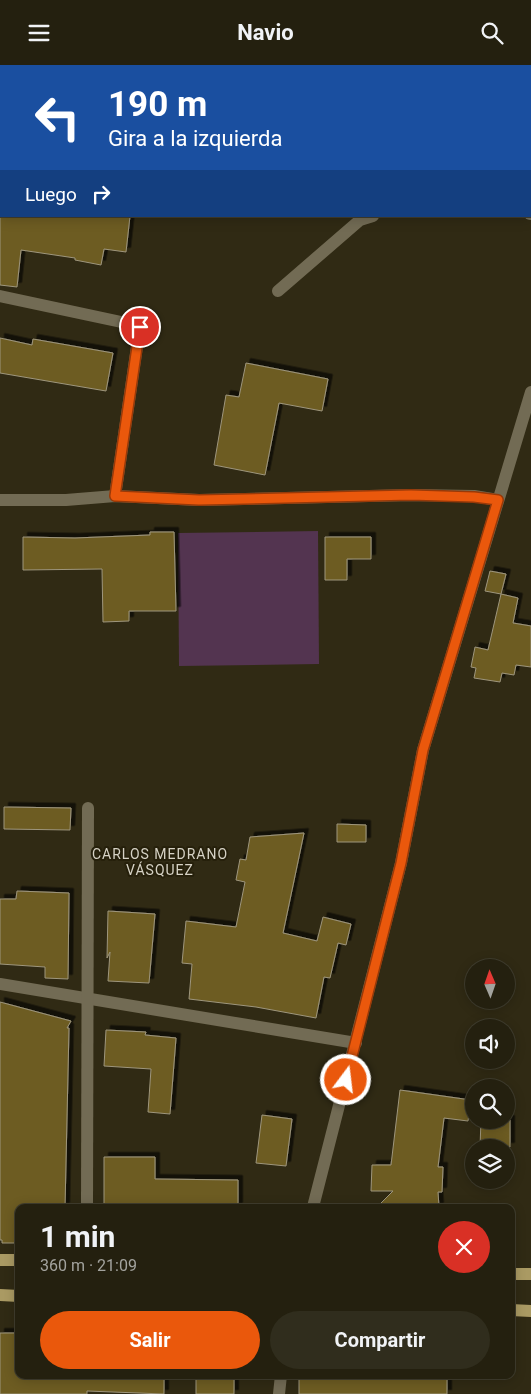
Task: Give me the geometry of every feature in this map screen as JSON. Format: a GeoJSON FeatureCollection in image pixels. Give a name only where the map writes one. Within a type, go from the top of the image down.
{"type":"FeatureCollection","features":[{"type":"Feature","properties":{"kind":"main road"},"geometry":{"type":"LineString","coordinates":[[0,1260],[15,1261]]}},
{"type":"Feature","properties":{"kind":"main road"},"geometry":{"type":"LineString","coordinates":[[515,1274],[531,1274]]}},
{"type":"Feature","properties":{"kind":"main road"},"geometry":{"type":"LineString","coordinates":[[0,1295],[15,1296]]}},
{"type":"Feature","properties":{"kind":"main road"},"geometry":{"type":"LineString","coordinates":[[515,1310],[531,1311]]}},
{"type":"Feature","properties":{"kind":"street"},"geometry":{"type":"LineString","coordinates":[[278,291],[360,220],[370,217]]}},
{"type":"Feature","properties":{"kind":"street"},"geometry":{"type":"LineString","coordinates":[[0,296],[140,327],[115,496]]}},
{"type":"Feature","properties":{"kind":"street"},"geometry":{"type":"LineString","coordinates":[[314,1204],[401,863],[423,750],[531,392]]}},
{"type":"Feature","properties":{"kind":"street"},"geometry":{"type":"LineString","coordinates":[[0,500],[66,500],[115,496],[199,500],[411,495],[474,497],[498,500]]}},
{"type":"Feature","properties":{"kind":"street"},"geometry":{"type":"LineString","coordinates":[[87,1204],[88,808]]}},
{"type":"Feature","properties":{"kind":"street"},"geometry":{"type":"LineString","coordinates":[[0,985],[356,1043]]}},
{"type":"Feature","properties":{"kind":"street"},"geometry":{"type":"LineString","coordinates":[[279,1394],[281,1379]]}},
{"type":"Feature","properties":{"kind":"shaded area"},"geometry":{"type":"Polygon","coordinates":[[[318,531],[319,664],[179,666],[178,533],[318,531]]]}},
{"type":"Feature","properties":{"kind":"building"},"geometry":{"type":"Polygon","coordinates":[[[0,217],[130,217],[126,252],[104,249],[101,265],[75,260],[75,258],[21,250],[17,287],[0,285],[0,217]]]}},
{"type":"Feature","properties":{"kind":"building"},"geometry":{"type":"Polygon","coordinates":[[[0,338],[32,345],[33,339],[113,353],[106,391],[0,373],[0,338]]]}},
{"type":"Feature","properties":{"kind":"building"},"geometry":{"type":"Polygon","coordinates":[[[246,363],[328,379],[322,411],[279,403],[265,475],[214,465],[226,395],[239,397],[246,363]]]}},
{"type":"Feature","properties":{"kind":"building"},"geometry":{"type":"Polygon","coordinates":[[[150,532],[174,532],[176,611],[129,611],[129,621],[103,622],[102,569],[23,570],[23,537],[75,538],[150,535],[150,532]]]}},
{"type":"Feature","properties":{"kind":"building"},"geometry":{"type":"Polygon","coordinates":[[[325,537],[371,537],[371,559],[347,559],[347,580],[325,580],[325,537]]]}},
{"type":"Feature","properties":{"kind":"building"},"geometry":{"type":"Polygon","coordinates":[[[490,571],[506,574],[501,594],[485,591],[490,571]]]}},
{"type":"Feature","properties":{"kind":"building"},"geometry":{"type":"Polygon","coordinates":[[[501,594],[518,598],[513,623],[531,626],[531,667],[516,665],[514,675],[502,673],[500,682],[474,678],[476,668],[471,667],[475,647],[488,650],[501,594]]]}},
{"type":"Feature","properties":{"kind":"building"},"geometry":{"type":"Polygon","coordinates":[[[4,807],[71,808],[70,830],[4,829],[4,807]]]}},
{"type":"Feature","properties":{"kind":"building"},"geometry":{"type":"Polygon","coordinates":[[[337,824],[366,825],[366,842],[337,842],[337,824]]]}},
{"type":"Feature","properties":{"kind":"building"},"geometry":{"type":"Polygon","coordinates":[[[304,833],[283,933],[317,941],[323,917],[351,924],[346,945],[338,943],[330,978],[324,977],[316,1018],[256,1007],[189,999],[192,964],[182,963],[186,921],[236,927],[245,882],[236,880],[240,859],[246,860],[250,837],[304,833]]]}},
{"type":"Feature","properties":{"kind":"building"},"geometry":{"type":"Polygon","coordinates":[[[17,891],[69,893],[68,979],[45,978],[45,967],[0,964],[0,899],[16,899],[17,891]]]}},
{"type":"Feature","properties":{"kind":"building"},"geometry":{"type":"Polygon","coordinates":[[[108,911],[155,914],[149,983],[108,981],[110,952],[107,958],[108,911]]]}},
{"type":"Feature","properties":{"kind":"building"},"geometry":{"type":"Polygon","coordinates":[[[0,1002],[71,1021],[67,1028],[69,1028],[65,1204],[15,1204],[15,1243],[2,1243],[2,1240],[0,1240],[0,1002]]]}},
{"type":"Feature","properties":{"kind":"building"},"geometry":{"type":"Polygon","coordinates":[[[106,1030],[146,1032],[145,1035],[176,1038],[170,1114],[148,1112],[151,1069],[104,1066],[106,1030]]]}},
{"type":"Feature","properties":{"kind":"building"},"geometry":{"type":"Polygon","coordinates":[[[400,1090],[465,1099],[465,1121],[444,1118],[438,1167],[443,1167],[442,1192],[438,1192],[439,1204],[380,1204],[393,1191],[371,1191],[372,1165],[391,1165],[400,1090]]]}},
{"type":"Feature","properties":{"kind":"building"},"geometry":{"type":"Polygon","coordinates":[[[262,1115],[292,1119],[286,1166],[256,1163],[262,1115]]]}},
{"type":"Feature","properties":{"kind":"building"},"geometry":{"type":"Polygon","coordinates":[[[481,1129],[510,1129],[510,1139],[480,1139],[481,1129]]]}},
{"type":"Feature","properties":{"kind":"building"},"geometry":{"type":"Polygon","coordinates":[[[104,1157],[155,1157],[155,1179],[238,1180],[238,1204],[104,1204],[104,1157]]]}},
{"type":"Feature","properties":{"kind":"building"},"geometry":{"type":"Polygon","coordinates":[[[0,1333],[15,1333],[15,1379],[164,1379],[164,1394],[87,1391],[87,1394],[0,1394],[0,1333]]]}},
{"type":"Feature","properties":{"kind":"building"},"geometry":{"type":"Polygon","coordinates":[[[196,1379],[234,1379],[234,1394],[196,1394],[196,1379]]]}},
{"type":"Feature","properties":{"kind":"building"},"geometry":{"type":"Polygon","coordinates":[[[299,1379],[447,1379],[447,1394],[299,1394],[299,1379]]]}},
{"type":"Feature","properties":{"kind":"district","name":"CARLOS MEDRANO VÁSQUEZ"},"geometry":{"type":"Point","coordinates":[160,862]}},
{"type":"Feature","properties":{"kind":"route"},"geometry":{"type":"LineString","coordinates":[[140,327],[115,496],[199,500],[411,495],[474,497],[498,500],[423,750],[401,863],[346,1080]]}}]}
